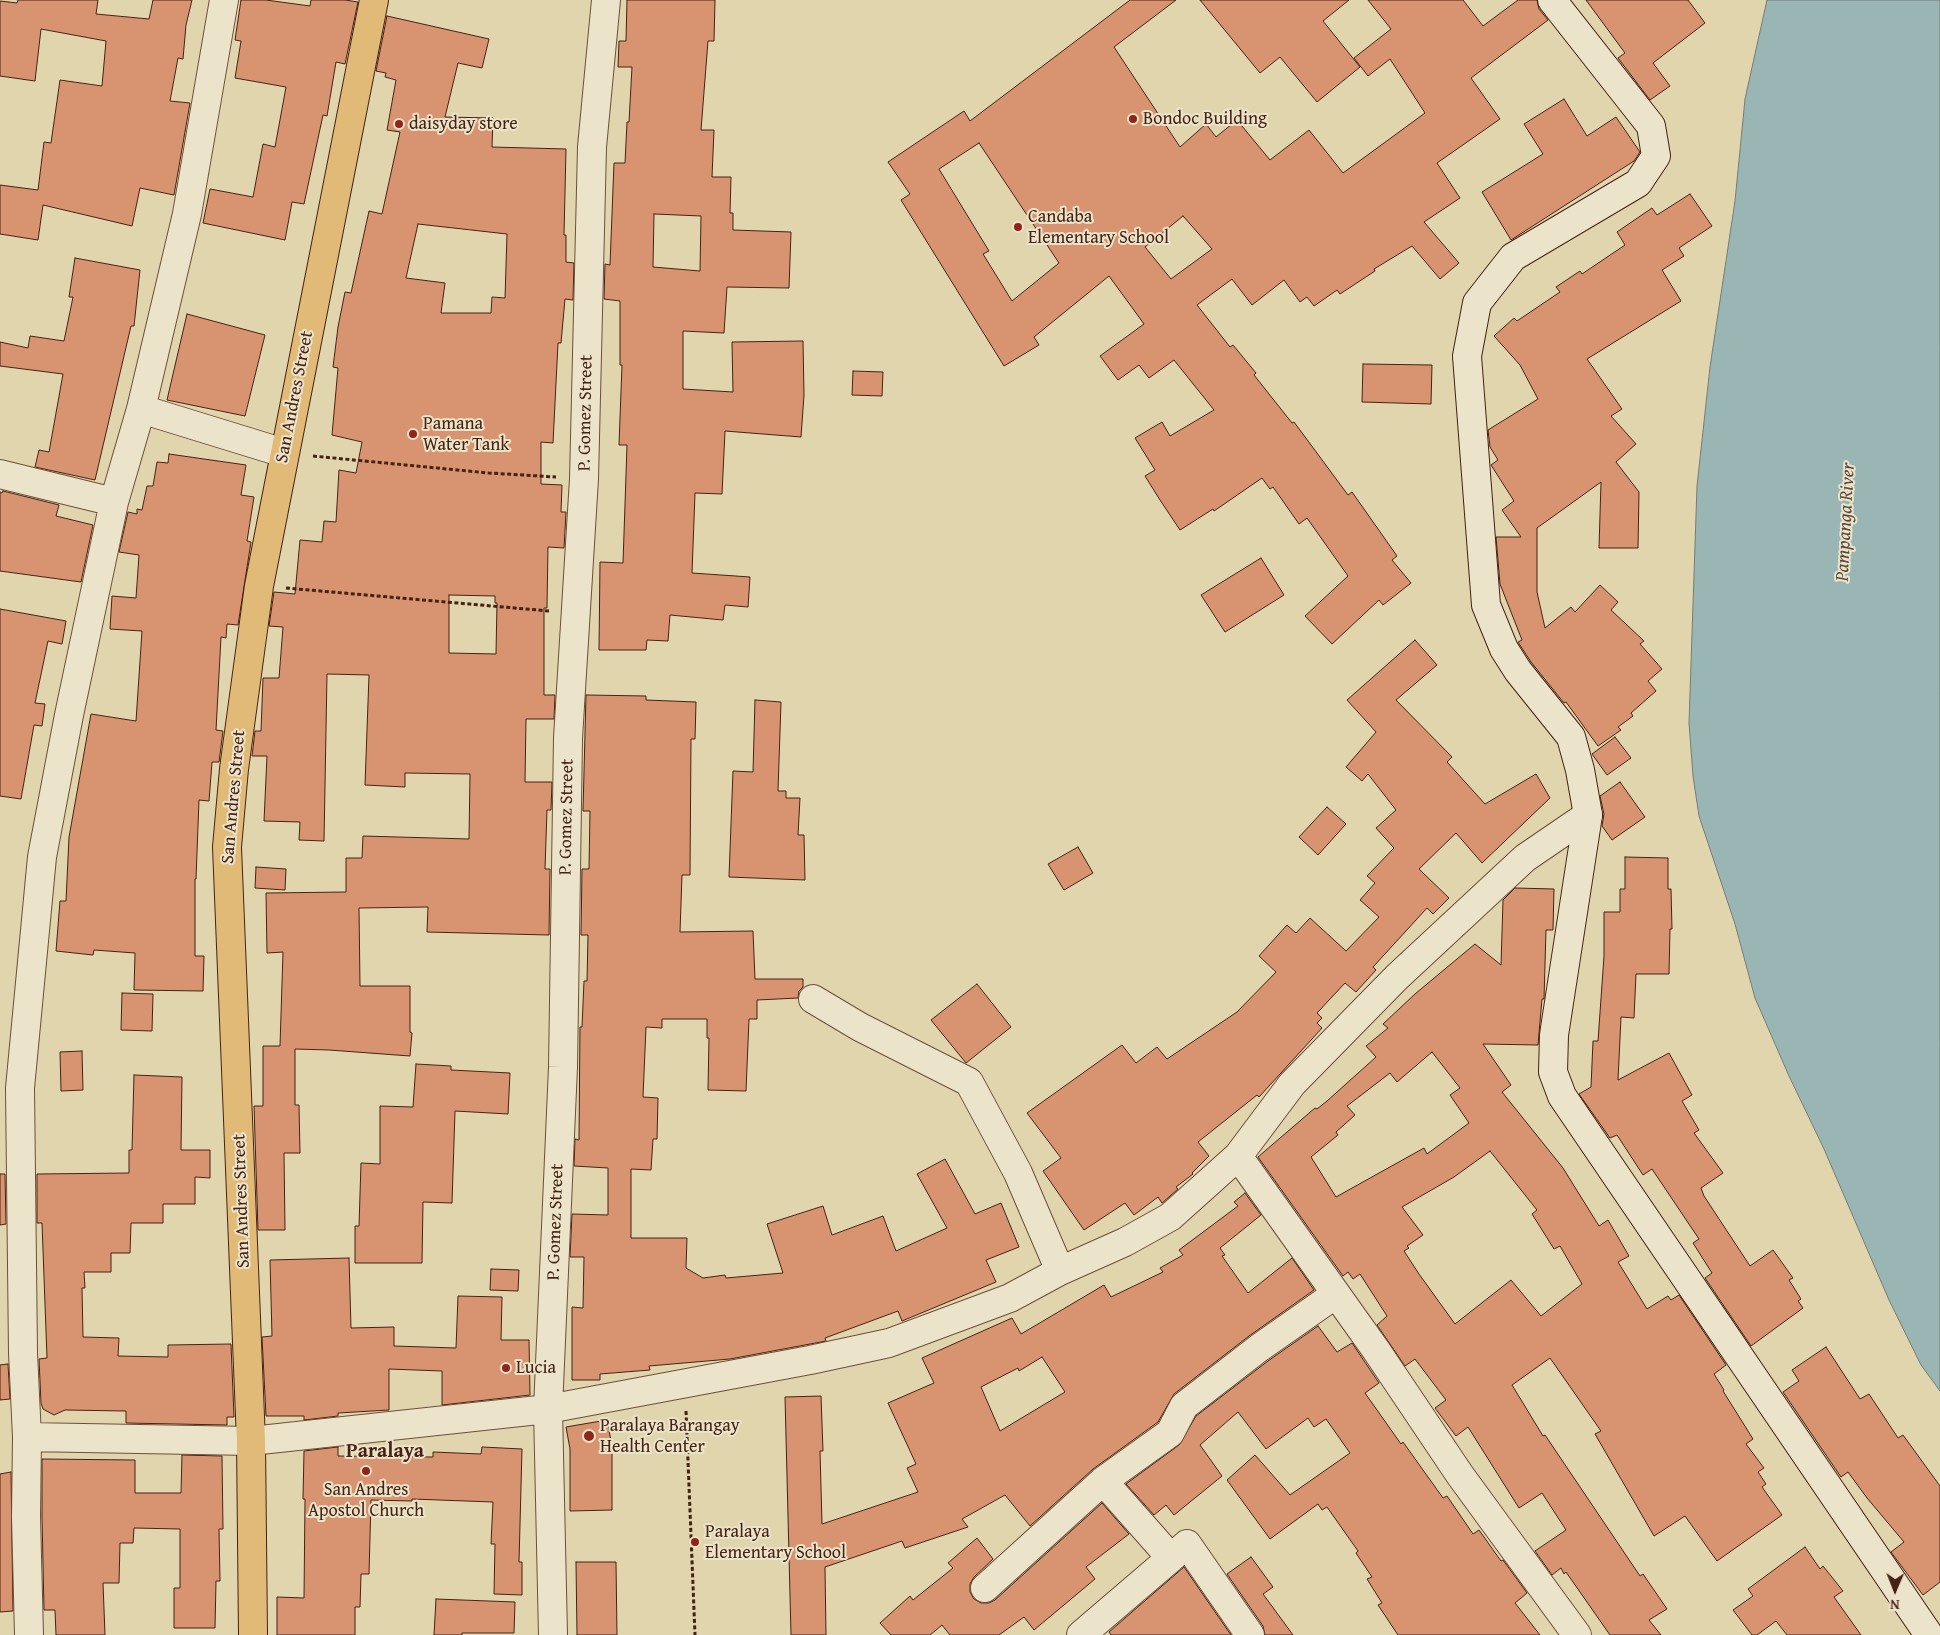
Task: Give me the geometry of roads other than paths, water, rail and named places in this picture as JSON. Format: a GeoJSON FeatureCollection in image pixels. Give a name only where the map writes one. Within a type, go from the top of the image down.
{"type":"FeatureCollection","features":[{"type":"Feature","properties":{"kind":"main road","name":"San Andres Street"},"geometry":{"type":"LineString","coordinates":[[252,1635],[251,1441],[227,847],[234,769],[259,586],[374,0]]}},
{"type":"Feature","properties":{"kind":"street"},"geometry":{"type":"LineString","coordinates":[[29,1635],[26,1517],[27,1437],[12,1354],[10,1088],[42,857],[69,716],[114,502],[141,409],[187,214],[224,0]]}},
{"type":"Feature","properties":{"kind":"street","name":"P. Gomez Street"},"geometry":{"type":"LineString","coordinates":[[553,1635],[548,1409],[563,1067],[568,738],[574,613],[584,479],[592,147],[606,0]]}},
{"type":"Feature","properties":{"kind":"street"},"geometry":{"type":"LineString","coordinates":[[1552,0],[1651,126],[1656,156],[1638,183],[1513,257],[1477,303],[1466,356],[1486,605],[1504,649],[1518,671],[1570,737],[1580,770],[1588,815],[1554,1035],[1553,1072],[1562,1096],[1928,1635]]}},
{"type":"Feature","properties":{"kind":"street"},"geometry":{"type":"LineString","coordinates":[[141,409],[284,453]]}},
{"type":"Feature","properties":{"kind":"street"},"geometry":{"type":"LineString","coordinates":[[0,474],[114,502]]}},
{"type":"Feature","properties":{"kind":"street"},"geometry":{"type":"LineString","coordinates":[[27,1437],[251,1441],[548,1409],[810,1360],[890,1343],[1010,1298],[1060,1271],[1126,1242],[1170,1217],[1238,1156],[1292,1084],[1397,976],[1525,858],[1588,815]]}},
{"type":"Feature","properties":{"kind":"street"},"geometry":{"type":"LineString","coordinates":[[814,999],[860,1027],[969,1082],[1018,1173],[1060,1271]]}},
{"type":"Feature","properties":{"kind":"street"},"geometry":{"type":"LineString","coordinates":[[1238,1156],[1376,1350],[1460,1475],[1577,1635]]}},
{"type":"Feature","properties":{"kind":"street"},"geometry":{"type":"LineString","coordinates":[[986,1588],[1103,1481],[1170,1433],[1184,1406],[1259,1348],[1336,1294]]}},
{"type":"Feature","properties":{"kind":"street"},"geometry":{"type":"LineString","coordinates":[[1103,1481],[1170,1558]]}},
{"type":"Feature","properties":{"kind":"street"},"geometry":{"type":"LineString","coordinates":[[1081,1635],[1187,1544],[1250,1635]]}},
{"type":"Feature","properties":{"kind":"water","name":"Pampanga River"},"geometry":{"type":"Polygon","coordinates":[[[1767,0],[1940,0],[1940,1391],[1921,1365],[1889,1300],[1824,1149],[1755,998],[1735,924],[1699,816],[1693,776],[1689,723],[1697,486],[1710,367],[1735,201],[1745,99],[1767,0]]]}},
{"type":"Feature","properties":{"kind":"place","name":"Bondoc Building"},"geometry":{"type":"Point","coordinates":[1133,119]}},
{"type":"Feature","properties":{"kind":"place","name":"daisyday store"},"geometry":{"type":"Point","coordinates":[399,124]}},
{"type":"Feature","properties":{"kind":"place","name":"Candaba Elementary School"},"geometry":{"type":"Point","coordinates":[1018,227]}},
{"type":"Feature","properties":{"kind":"place","name":"Pamana Water Tank"},"geometry":{"type":"Point","coordinates":[413,434]}},
{"type":"Feature","properties":{"kind":"place","name":"Lucia"},"geometry":{"type":"Point","coordinates":[506,1368]}},
{"type":"Feature","properties":{"kind":"place","name":"Paralaya Barangay Health Center"},"geometry":{"type":"Point","coordinates":[589,1436]}},
{"type":"Feature","properties":{"kind":"place","name":"San Andres Apostol Church"},"geometry":{"type":"Point","coordinates":[366,1471]}},
{"type":"Feature","properties":{"kind":"place","name":"Paralaya Elementary School"},"geometry":{"type":"Point","coordinates":[695,1542]}},
{"type":"Feature","properties":{"kind":"district","name":"Paralaya"},"geometry":{"type":"Point","coordinates":[385,1452]}}]}
